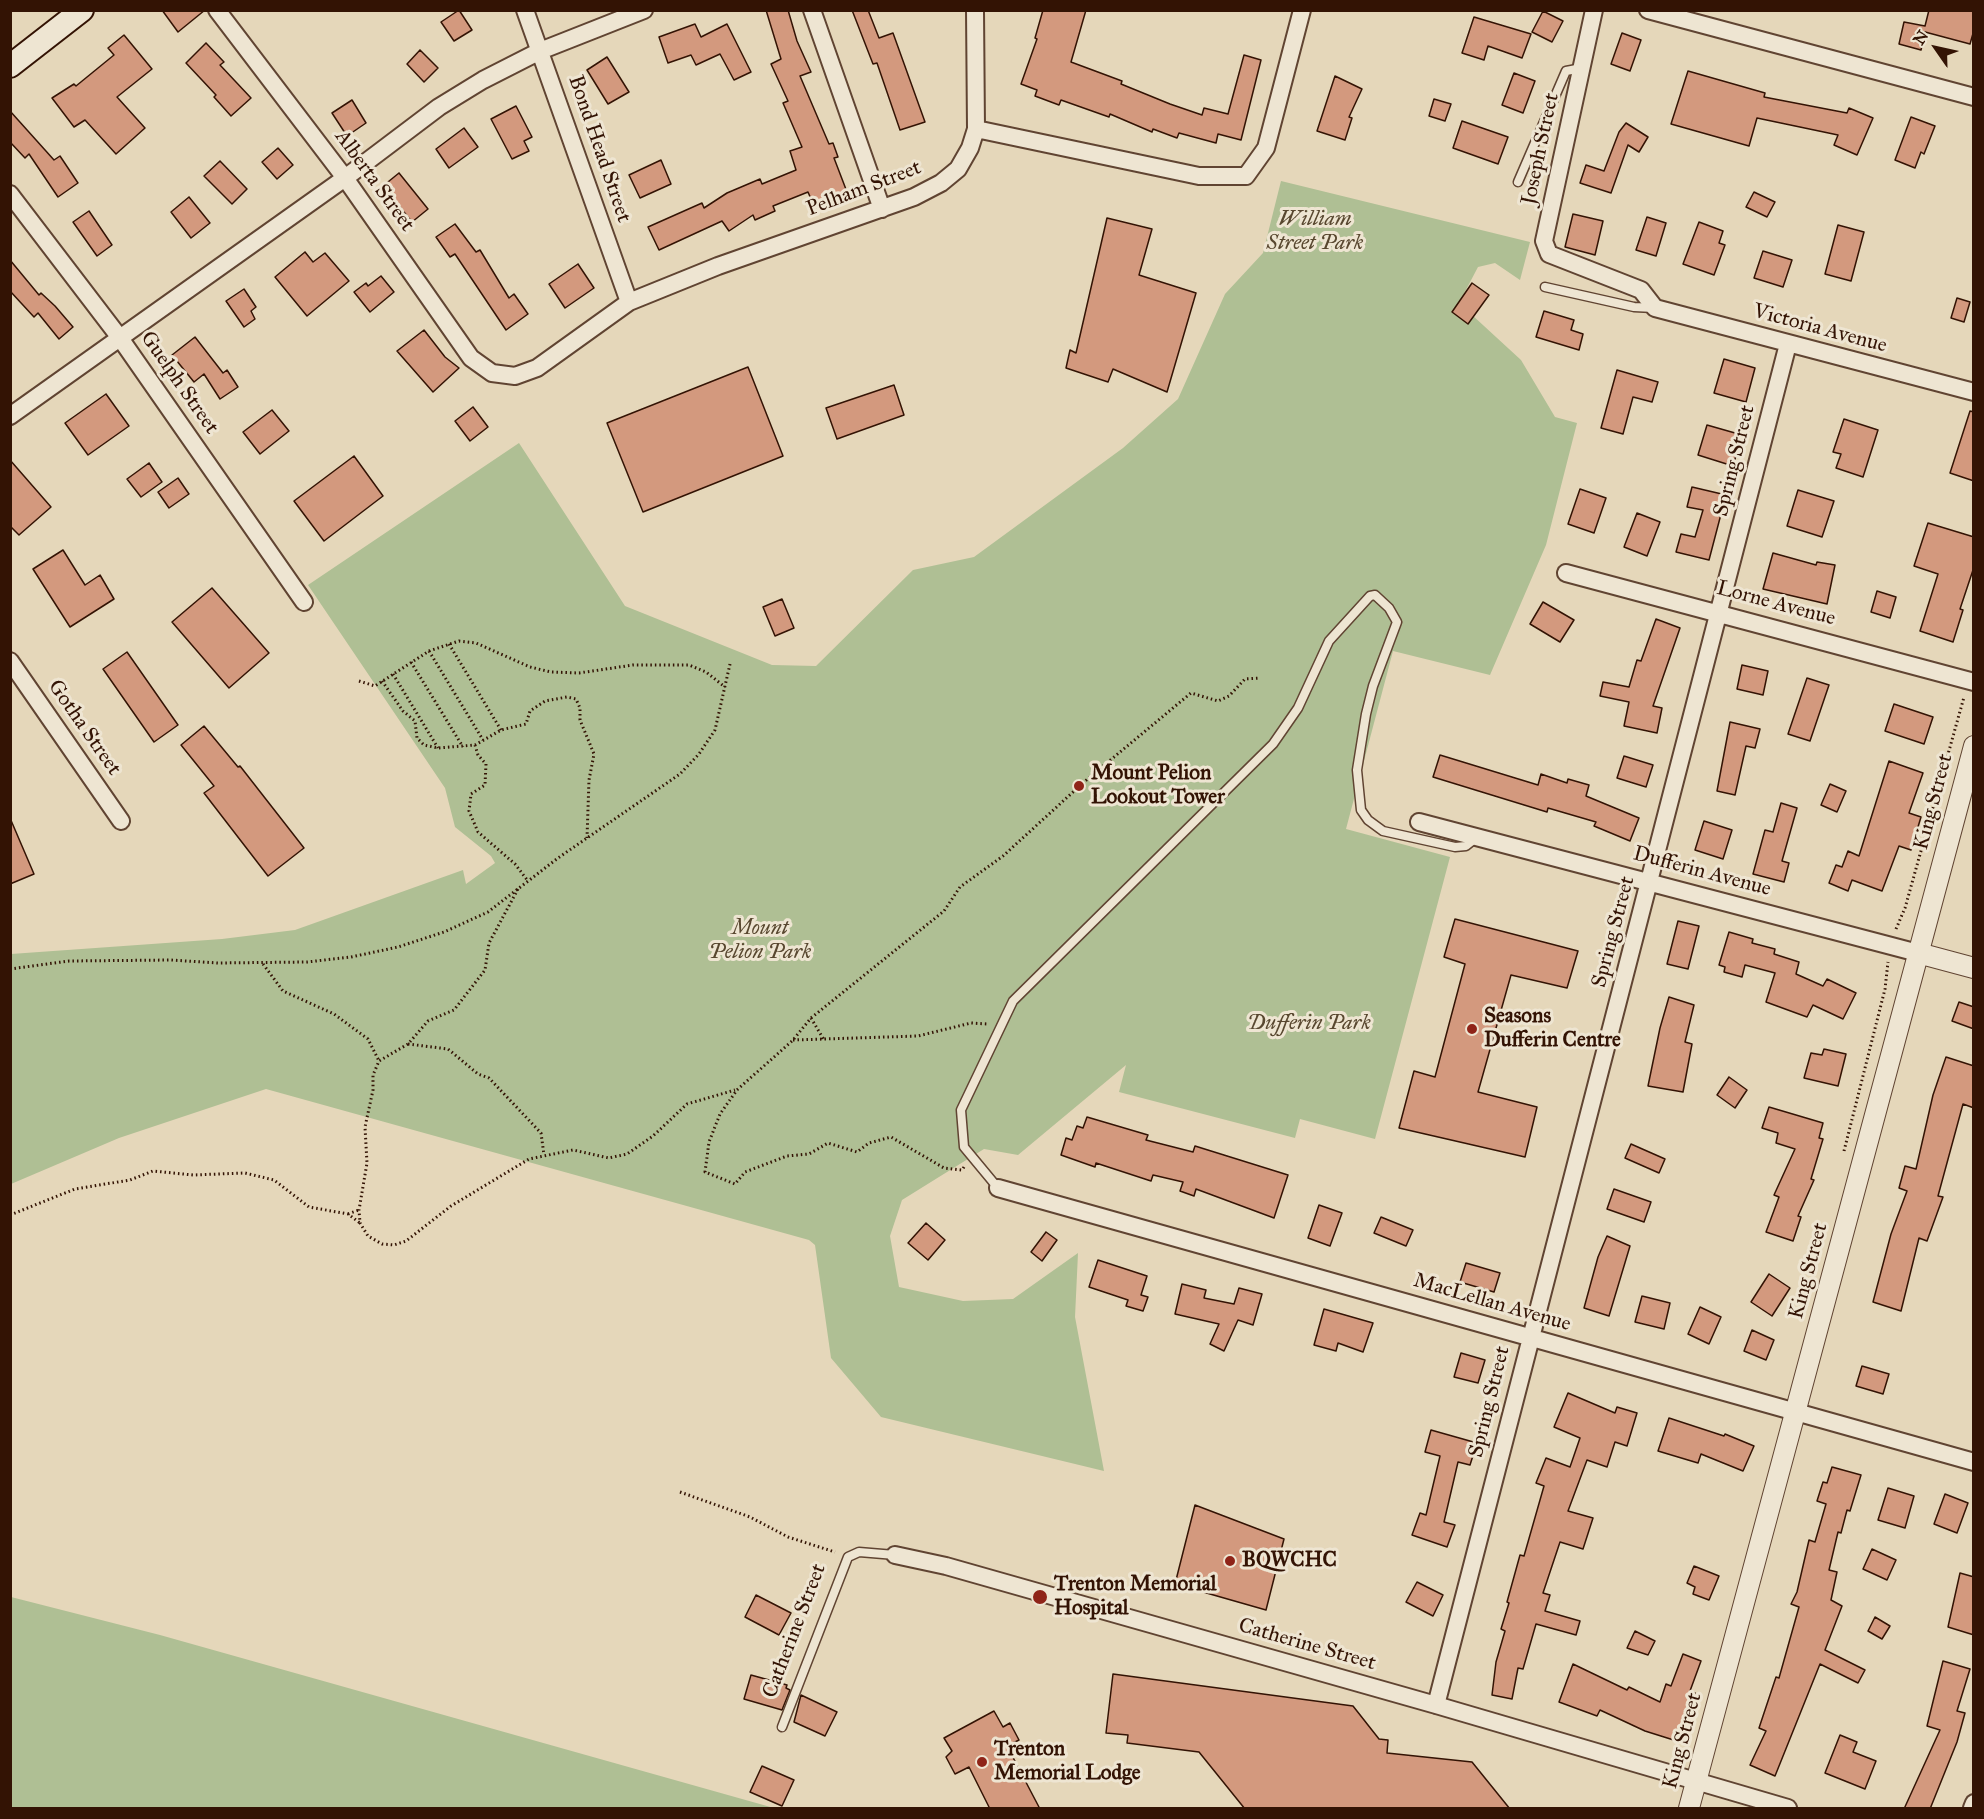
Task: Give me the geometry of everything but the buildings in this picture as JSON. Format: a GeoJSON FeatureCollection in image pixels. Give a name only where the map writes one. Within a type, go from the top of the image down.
{"type":"FeatureCollection","features":[{"type":"Feature","properties":{"kind":"main road"},"geometry":{"type":"LineString","coordinates":[[10,66],[82,10]]}},
{"type":"Feature","properties":{"kind":"street","name":"Alberta Street"},"geometry":{"type":"LineString","coordinates":[[217,10],[345,178],[471,358],[496,374]]}},
{"type":"Feature","properties":{"kind":"street","name":"Bond Head Street"},"geometry":{"type":"LineString","coordinates":[[525,10],[629,302]]}},
{"type":"Feature","properties":{"kind":"street"},"geometry":{"type":"LineString","coordinates":[[10,416],[345,178],[438,107],[483,80],[540,51],[644,10]]}},
{"type":"Feature","properties":{"kind":"street"},"geometry":{"type":"LineString","coordinates":[[812,10],[882,209]]}},
{"type":"Feature","properties":{"kind":"street"},"geometry":{"type":"LineString","coordinates":[[975,10],[976,129],[1199,177],[1246,176],[1266,148],[1302,10]]}},
{"type":"Feature","properties":{"kind":"street","name":"Joseph Street"},"geometry":{"type":"LineString","coordinates":[[1544,241],[1594,10]]}},
{"type":"Feature","properties":{"kind":"street"},"geometry":{"type":"LineString","coordinates":[[1648,10],[1974,97]]}},
{"type":"Feature","properties":{"kind":"street","name":"Pelham Street"},"geometry":{"type":"LineString","coordinates":[[496,374],[515,376],[537,368],[629,302],[718,266],[923,193],[958,169],[970,148],[976,129]]}},
{"type":"Feature","properties":{"kind":"street","name":"Guelph Street"},"geometry":{"type":"LineString","coordinates":[[10,194],[120,338],[304,602]]}},
{"type":"Feature","properties":{"kind":"street","name":"Victoria Avenue"},"geometry":{"type":"LineString","coordinates":[[1544,241],[1549,254],[1556,259],[1641,290],[1655,308],[1974,392]]}},
{"type":"Feature","properties":{"kind":"street","name":"Spring Street"},"geometry":{"type":"LineString","coordinates":[[1436,1705],[1788,344]]}},
{"type":"Feature","properties":{"kind":"street","name":"Lorne Avenue"},"geometry":{"type":"LineString","coordinates":[[1566,573],[1719,612],[1974,682]]}},
{"type":"Feature","properties":{"kind":"street","name":"Gotha Street"},"geometry":{"type":"LineString","coordinates":[[10,661],[122,821]]}},
{"type":"Feature","properties":{"kind":"street","name":"King Street"},"geometry":{"type":"LineString","coordinates":[[1689,1809],[1974,746]]}},
{"type":"Feature","properties":{"kind":"street","name":"Dufferin Avenue"},"geometry":{"type":"LineString","coordinates":[[1419,822],[1974,968]]}},
{"type":"Feature","properties":{"kind":"street","name":"MacLellan Avenue"},"geometry":{"type":"LineString","coordinates":[[998,1188],[1974,1462]]}},
{"type":"Feature","properties":{"kind":"street","name":"Catherine Street"},"geometry":{"type":"LineString","coordinates":[[895,1554],[946,1566],[1436,1705],[1788,1809]]}},
{"type":"Feature","properties":{"kind":"street"},"geometry":{"type":"LineString","coordinates":[[1972,1809],[1974,1803]]}},
{"type":"Feature","properties":{"kind":"lane","name":"Joseph Street"},"geometry":{"type":"LineString","coordinates":[[1518,183],[1566,70],[1582,68]]}},
{"type":"Feature","properties":{"kind":"lane","name":"Victoria Avenue"},"geometry":{"type":"LineString","coordinates":[[1545,287],[1634,307],[1655,308]]}},
{"type":"Feature","properties":{"kind":"lane"},"geometry":{"type":"LineString","coordinates":[[998,1188],[964,1147],[961,1110],[1013,1001],[1273,744],[1298,708],[1329,641],[1357,607],[1370,596],[1375,595],[1389,608],[1397,622],[1373,686],[1366,714],[1357,770],[1361,810],[1368,820],[1383,831],[1455,847],[1466,846],[1476,837]]}},
{"type":"Feature","properties":{"kind":"lane","name":"Catherine Street"},"geometry":{"type":"LineString","coordinates":[[782,1727],[848,1557],[859,1551],[895,1554]]}},
{"type":"Feature","properties":{"kind":"path"},"geometry":{"type":"LineString","coordinates":[[359,681],[375,686],[429,651],[459,641],[476,643],[530,667],[551,672],[579,672],[633,664],[689,665],[706,672],[725,687]]}},
{"type":"Feature","properties":{"kind":"path"},"geometry":{"type":"LineString","coordinates":[[449,644],[501,730]]}},
{"type":"Feature","properties":{"kind":"path"},"geometry":{"type":"LineString","coordinates":[[429,651],[483,740]]}},
{"type":"Feature","properties":{"kind":"path"},"geometry":{"type":"LineString","coordinates":[[411,662],[463,747]]}},
{"type":"Feature","properties":{"kind":"path"},"geometry":{"type":"LineString","coordinates":[[10,969],[69,961],[126,960],[263,964],[351,957],[398,947],[444,932],[488,912],[587,838],[658,792],[693,761],[715,729],[730,664]]}},
{"type":"Feature","properties":{"kind":"path"},"geometry":{"type":"LineString","coordinates":[[393,674],[438,748]]}},
{"type":"Feature","properties":{"kind":"path"},"geometry":{"type":"LineString","coordinates":[[974,1158],[962,1170],[944,1168],[891,1137],[869,1143],[857,1152],[828,1143],[809,1154],[787,1156],[745,1172],[735,1184],[705,1172],[710,1142],[720,1114],[737,1090],[793,1040],[811,1018],[944,911],[960,887],[1003,856],[1084,782],[1191,693],[1218,700],[1229,696],[1245,679],[1260,678]]}},
{"type":"Feature","properties":{"kind":"path"},"geometry":{"type":"LineString","coordinates":[[382,681],[403,711],[415,721],[417,738],[424,745],[438,748],[475,745],[501,730],[526,724],[530,711],[545,701],[567,697],[576,699],[580,708],[580,720],[594,754],[589,780],[587,838]]}},
{"type":"Feature","properties":{"kind":"path"},"geometry":{"type":"LineString","coordinates":[[475,745],[478,755],[486,764],[485,785],[471,794],[470,811],[478,832],[515,864],[528,881]]}},
{"type":"Feature","properties":{"kind":"path"},"geometry":{"type":"LineString","coordinates":[[360,1223],[358,1210],[367,1163],[365,1127],[373,1090],[373,1075],[379,1061],[408,1044],[428,1021],[454,1010],[485,970],[489,943],[518,888]]}},
{"type":"Feature","properties":{"kind":"path"},"geometry":{"type":"LineString","coordinates":[[263,964],[283,991],[334,1014],[368,1039],[379,1061]]}},
{"type":"Feature","properties":{"kind":"path"},"geometry":{"type":"LineString","coordinates":[[811,1018],[824,1040]]}},
{"type":"Feature","properties":{"kind":"path"},"geometry":{"type":"LineString","coordinates":[[793,1040],[918,1036],[971,1023],[1001,1025]]}},
{"type":"Feature","properties":{"kind":"path"},"geometry":{"type":"LineString","coordinates":[[408,1044],[448,1048],[478,1074],[489,1078],[542,1133],[544,1156]]}},
{"type":"Feature","properties":{"kind":"path"},"geometry":{"type":"LineString","coordinates":[[10,1215],[75,1189],[130,1180],[153,1171],[193,1175],[245,1173],[274,1180],[309,1207],[348,1214],[360,1223],[368,1236],[382,1244],[394,1245],[406,1241],[459,1201],[529,1159],[573,1150],[609,1158],[627,1154],[653,1136],[687,1104],[737,1090]]}},
{"type":"Feature","properties":{"kind":"path"},"geometry":{"type":"LineString","coordinates":[[348,1214],[358,1210]]}},
{"type":"Feature","properties":{"kind":"path"},"geometry":{"type":"LineString","coordinates":[[680,1492],[750,1516],[788,1537],[848,1557]]}},
{"type":"Feature","properties":{"kind":"green space","name":"Mount Pelion Park"},"geometry":{"type":"Polygon","coordinates":[[[1281,181],[1530,242],[1520,280],[1495,263],[1478,267],[1459,303],[1521,360],[1555,417],[1577,423],[1546,545],[1490,675],[1393,651],[1346,829],[1450,857],[1375,1139],[1300,1119],[1295,1138],[1119,1092],[1126,1065],[1018,1155],[984,1149],[902,1200],[890,1236],[899,1287],[963,1301],[1013,1299],[1078,1253],[1075,1317],[1104,1471],[881,1417],[831,1358],[815,1245],[809,1240],[266,1089],[119,1138],[11,1184],[11,954],[222,939],[295,930],[463,870],[466,884],[495,863],[491,856],[455,827],[445,788],[308,585],[519,443],[625,606],[772,665],[816,666],[913,570],[974,557],[1123,448],[1178,399],[1225,294],[1263,253],[1281,181]]]}},
{"type":"Feature","properties":{"kind":"green space"},"geometry":{"type":"Polygon","coordinates":[[[11,1597],[160,1635],[774,1808],[11,1808],[11,1597]]]}},
{"type":"Feature","properties":{"kind":"place","name":"Mount Pelion Lookout Tower"},"geometry":{"type":"Point","coordinates":[1079,786]}},
{"type":"Feature","properties":{"kind":"place","name":"Seasons Dufferin Centre"},"geometry":{"type":"Point","coordinates":[1472,1029]}},
{"type":"Feature","properties":{"kind":"place","name":"BQWCHC"},"geometry":{"type":"Point","coordinates":[1230,1561]}},
{"type":"Feature","properties":{"kind":"place","name":"Trenton Memorial Hospital"},"geometry":{"type":"Point","coordinates":[1040,1597]}},
{"type":"Feature","properties":{"kind":"place","name":"Trenton Memorial Lodge"},"geometry":{"type":"Point","coordinates":[982,1762]}},
{"type":"Feature","properties":{"kind":"park label","name":"William Street Park"},"geometry":{"type":"Point","coordinates":[1315,232]}},
{"type":"Feature","properties":{"kind":"park label","name":"Dufferin Park"},"geometry":{"type":"Point","coordinates":[1309,1024]}}]}
